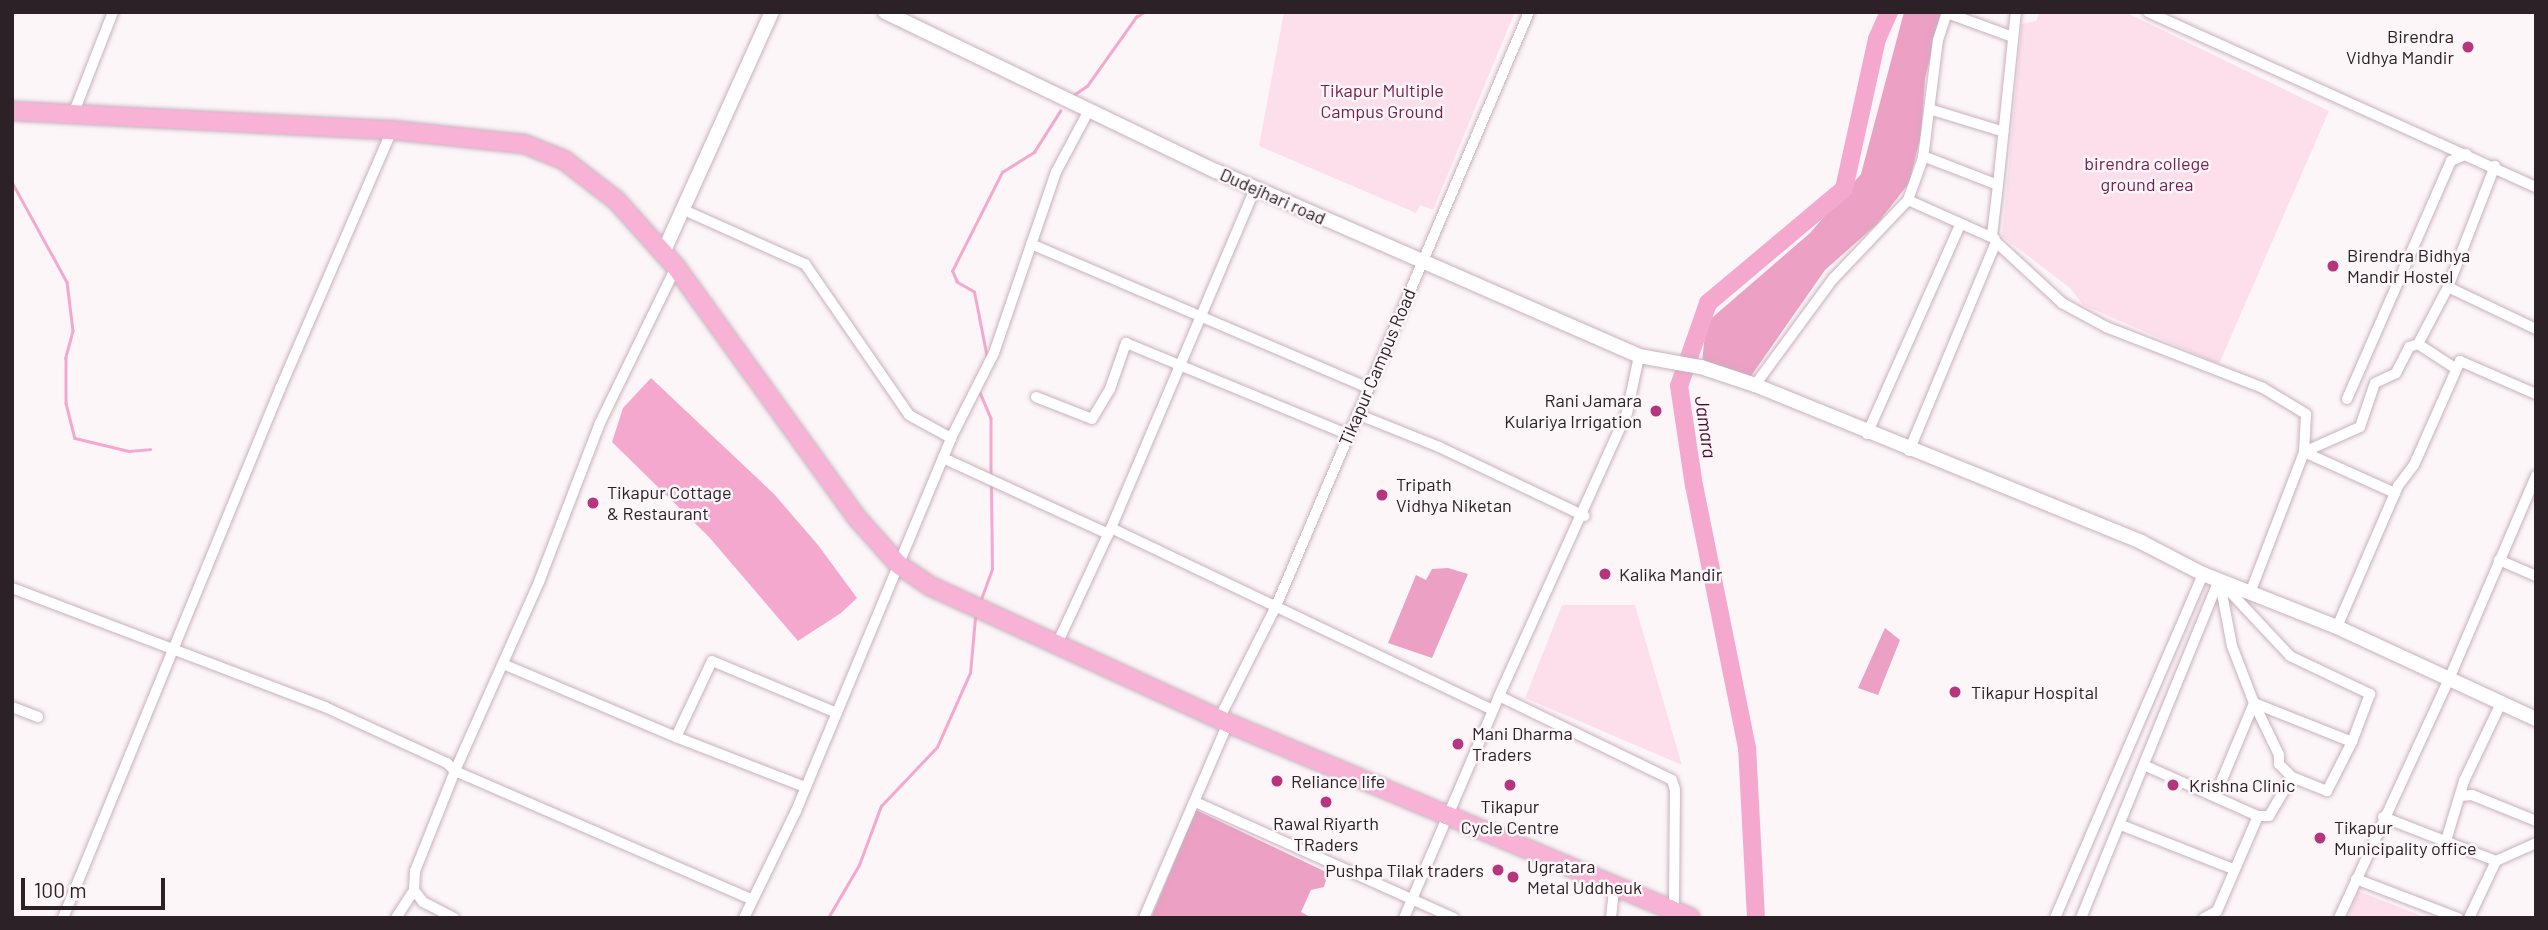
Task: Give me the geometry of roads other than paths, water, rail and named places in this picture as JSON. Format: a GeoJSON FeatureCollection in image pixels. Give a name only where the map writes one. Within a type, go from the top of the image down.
{"type":"FeatureCollection","features":[{"type":"Feature","properties":{"kind":"main road"},"geometry":{"type":"LineString","coordinates":[[12,111],[392,130],[524,144],[564,160],[616,200],[676,267],[850,508],[899,565],[971,608],[1223,721],[1448,814],[1614,888],[1674,909],[1691,918]]}},
{"type":"Feature","properties":{"kind":"street"},"geometry":{"type":"LineString","coordinates":[[74,112],[113,12]]}},
{"type":"Feature","properties":{"kind":"street"},"geometry":{"type":"LineString","coordinates":[[663,253],[772,12]]}},
{"type":"Feature","properties":{"kind":"street","name":"Dudejhari road"},"geometry":{"type":"LineString","coordinates":[[885,12],[1088,112],[1255,189],[1639,356],[1701,367],[1755,385],[1867,434],[2141,542],[2203,574],[2337,627],[2536,719]]}},
{"type":"Feature","properties":{"kind":"street","name":"Tikapur Campus Road"},"geometry":{"type":"LineString","coordinates":[[1144,918],[1223,721],[1276,606],[1529,12]]}},
{"type":"Feature","properties":{"kind":"street"},"geometry":{"type":"LineString","coordinates":[[1909,451],[1994,238],[2016,12]]}},
{"type":"Feature","properties":{"kind":"street"},"geometry":{"type":"LineString","coordinates":[[2148,12],[2495,166],[2536,187]]}},
{"type":"Feature","properties":{"kind":"street"},"geometry":{"type":"LineString","coordinates":[[1755,385],[1833,279],[1908,200],[1923,156],[1938,40],[1947,13],[2013,37]]}},
{"type":"Feature","properties":{"kind":"street"},"geometry":{"type":"LineString","coordinates":[[1929,109],[2004,132]]}},
{"type":"Feature","properties":{"kind":"street"},"geometry":{"type":"LineString","coordinates":[[744,918],[837,713],[951,438],[995,353],[1056,172],[1088,112]]}},
{"type":"Feature","properties":{"kind":"street"},"geometry":{"type":"LineString","coordinates":[[63,918],[172,649],[392,130]]}},
{"type":"Feature","properties":{"kind":"street"},"geometry":{"type":"LineString","coordinates":[[2347,399],[2451,162],[2468,154]]}},
{"type":"Feature","properties":{"kind":"street"},"geometry":{"type":"LineString","coordinates":[[1923,156],[1998,185]]}},
{"type":"Feature","properties":{"kind":"street"},"geometry":{"type":"LineString","coordinates":[[2304,452],[2360,428],[2375,383],[2396,373],[2405,351],[2418,344],[2448,287],[2495,166]]}},
{"type":"Feature","properties":{"kind":"street"},"geometry":{"type":"LineString","coordinates":[[1056,646],[1109,531],[1255,189]]}},
{"type":"Feature","properties":{"kind":"street"},"geometry":{"type":"LineString","coordinates":[[1908,200],[1994,238],[2062,303],[2106,327],[2263,388],[2306,414],[2304,452],[2250,593]]}},
{"type":"Feature","properties":{"kind":"street"},"geometry":{"type":"LineString","coordinates":[[684,210],[805,264],[909,415],[951,438]]}},
{"type":"Feature","properties":{"kind":"street"},"geometry":{"type":"LineString","coordinates":[[1867,434],[1960,225]]}},
{"type":"Feature","properties":{"kind":"street"},"geometry":{"type":"LineString","coordinates":[[1031,244],[1368,388]]}},
{"type":"Feature","properties":{"kind":"street"},"geometry":{"type":"LineString","coordinates":[[397,918],[414,890],[415,871],[600,424],[676,267]]}},
{"type":"Feature","properties":{"kind":"street"},"geometry":{"type":"LineString","coordinates":[[2448,287],[2536,329]]}},
{"type":"Feature","properties":{"kind":"street"},"geometry":{"type":"LineString","coordinates":[[1036,397],[1092,419],[1110,389],[1126,343],[1349,435]]}},
{"type":"Feature","properties":{"kind":"street"},"geometry":{"type":"LineString","coordinates":[[2418,344],[2455,368]]}},
{"type":"Feature","properties":{"kind":"street"},"geometry":{"type":"LineString","coordinates":[[1404,918],[1499,695],[1584,516],[1627,413],[1639,356]]}},
{"type":"Feature","properties":{"kind":"street"},"geometry":{"type":"LineString","coordinates":[[2337,627],[2395,493],[2414,465],[2460,361],[2536,394]]}},
{"type":"Feature","properties":{"kind":"street"},"geometry":{"type":"LineString","coordinates":[[1357,414],[1439,447],[1584,516]]}},
{"type":"Feature","properties":{"kind":"street"},"geometry":{"type":"LineString","coordinates":[[2304,452],[2395,493]]}},
{"type":"Feature","properties":{"kind":"street"},"geometry":{"type":"LineString","coordinates":[[943,458],[1276,606],[1493,710]]}},
{"type":"Feature","properties":{"kind":"street"},"geometry":{"type":"LineString","coordinates":[[2339,918],[2383,817],[2449,679],[2536,477]]}},
{"type":"Feature","properties":{"kind":"street"},"geometry":{"type":"LineString","coordinates":[[2500,560],[2536,576]]}},
{"type":"Feature","properties":{"kind":"street"},"geometry":{"type":"LineString","coordinates":[[2055,918],[2203,574]]}},
{"type":"Feature","properties":{"kind":"street"},"geometry":{"type":"LineString","coordinates":[[2219,580],[2290,656],[2370,694],[2351,742],[2326,791],[2292,778],[2279,764],[2280,755],[2254,703],[2232,646],[2219,580]]}},
{"type":"Feature","properties":{"kind":"street"},"geometry":{"type":"LineString","coordinates":[[2081,918],[2146,766],[2219,580]]}},
{"type":"Feature","properties":{"kind":"street"},"geometry":{"type":"LineString","coordinates":[[12,602],[16,589],[325,707],[436,757],[455,771],[751,899]]}},
{"type":"Feature","properties":{"kind":"street"},"geometry":{"type":"LineString","coordinates":[[676,737],[712,661],[837,713]]}},
{"type":"Feature","properties":{"kind":"street"},"geometry":{"type":"LineString","coordinates":[[503,663],[676,737],[805,787]]}},
{"type":"Feature","properties":{"kind":"street"},"geometry":{"type":"LineString","coordinates":[[1499,695],[1672,780],[1675,790],[1674,909]]}},
{"type":"Feature","properties":{"kind":"street"},"geometry":{"type":"LineString","coordinates":[[2254,703],[2351,742]]}},
{"type":"Feature","properties":{"kind":"street"},"geometry":{"type":"LineString","coordinates":[[2216,794],[2254,703]]}},
{"type":"Feature","properties":{"kind":"street"},"geometry":{"type":"LineString","coordinates":[[2445,844],[2460,796],[2501,703]]}},
{"type":"Feature","properties":{"kind":"street"},"geometry":{"type":"LineString","coordinates":[[12,708],[38,717]]}},
{"type":"Feature","properties":{"kind":"street"},"geometry":{"type":"LineString","coordinates":[[2146,766],[2216,794],[2258,816],[2269,816],[2292,778]]}},
{"type":"Feature","properties":{"kind":"street"},"geometry":{"type":"LineString","coordinates":[[2460,796],[2472,795],[2536,821]]}},
{"type":"Feature","properties":{"kind":"street"},"geometry":{"type":"LineString","coordinates":[[1200,804],[1454,918]]}},
{"type":"Feature","properties":{"kind":"street"},"geometry":{"type":"LineString","coordinates":[[2204,918],[2217,911],[2258,816]]}},
{"type":"Feature","properties":{"kind":"street"},"geometry":{"type":"LineString","coordinates":[[2383,817],[2445,844],[2496,861]]}},
{"type":"Feature","properties":{"kind":"street"},"geometry":{"type":"LineString","coordinates":[[2121,825],[2233,869]]}},
{"type":"Feature","properties":{"kind":"street"},"geometry":{"type":"LineString","coordinates":[[2469,918],[2496,861],[2536,843]]}},
{"type":"Feature","properties":{"kind":"street"},"geometry":{"type":"LineString","coordinates":[[2356,879],[2458,918]]}},
{"type":"Feature","properties":{"kind":"street"},"geometry":{"type":"LineString","coordinates":[[1611,918],[1614,888]]}},
{"type":"Feature","properties":{"kind":"street"},"geometry":{"type":"LineString","coordinates":[[414,890],[424,902],[454,918]]}},
{"type":"Feature","properties":{"kind":"waterway"},"geometry":{"type":"LineString","coordinates":[[1072,96],[1087,86],[1136,17],[1144,12]]}},
{"type":"Feature","properties":{"kind":"waterway","name":"Jamara"},"geometry":{"type":"LineString","coordinates":[[1756,918],[1747,748],[1694,486],[1679,386],[1708,303],[1844,189],[1877,39],[1889,12]]}},
{"type":"Feature","properties":{"kind":"waterway"},"geometry":{"type":"LineString","coordinates":[[987,358],[974,292],[957,282],[952,271],[1002,172],[1034,152],[1060,111]]}},
{"type":"Feature","properties":{"kind":"waterway"},"geometry":{"type":"LineString","coordinates":[[12,182],[67,282],[73,331],[66,358],[66,403],[75,438],[129,451],[150,449]]}},
{"type":"Feature","properties":{"kind":"waterway"},"geometry":{"type":"LineString","coordinates":[[979,390],[991,418],[991,475]]}},
{"type":"Feature","properties":{"kind":"waterway"},"geometry":{"type":"LineString","coordinates":[[980,602],[992,569],[991,485]]}},
{"type":"Feature","properties":{"kind":"waterway"},"geometry":{"type":"LineString","coordinates":[[828,918],[859,865],[881,806],[937,747],[970,673],[975,618]]}},
{"type":"Feature","properties":{"kind":"place","name":"Birendra Vidhya Mandir"},"geometry":{"type":"Point","coordinates":[2468,47]}},
{"type":"Feature","properties":{"kind":"place","name":"Birendra Bidhya Mandir Hostel"},"geometry":{"type":"Point","coordinates":[2333,266]}},
{"type":"Feature","properties":{"kind":"place","name":"Rani Jamara Kulariya Irrigation"},"geometry":{"type":"Point","coordinates":[1656,411]}},
{"type":"Feature","properties":{"kind":"place","name":"Tripath Vidhya Niketan"},"geometry":{"type":"Point","coordinates":[1382,495]}},
{"type":"Feature","properties":{"kind":"place","name":"Tikapur Cottage & Restaurant"},"geometry":{"type":"Point","coordinates":[593,503]}},
{"type":"Feature","properties":{"kind":"place","name":"Kalika Mandir"},"geometry":{"type":"Point","coordinates":[1605,574]}},
{"type":"Feature","properties":{"kind":"place","name":"Tikapur Hospital"},"geometry":{"type":"Point","coordinates":[1955,692]}},
{"type":"Feature","properties":{"kind":"place","name":"Mani Dharma Traders"},"geometry":{"type":"Point","coordinates":[1458,744]}},
{"type":"Feature","properties":{"kind":"place","name":"Reliance life"},"geometry":{"type":"Point","coordinates":[1277,781]}},
{"type":"Feature","properties":{"kind":"place","name":"Tikapur Cycle Centre"},"geometry":{"type":"Point","coordinates":[1510,785]}},
{"type":"Feature","properties":{"kind":"place","name":"Krishna Clinic"},"geometry":{"type":"Point","coordinates":[2173,785]}},
{"type":"Feature","properties":{"kind":"place","name":"Rawal Riyarth TRaders"},"geometry":{"type":"Point","coordinates":[1326,802]}},
{"type":"Feature","properties":{"kind":"place","name":"Tikapur Municipality office"},"geometry":{"type":"Point","coordinates":[2320,838]}},
{"type":"Feature","properties":{"kind":"place","name":"Pushpa Tilak traders"},"geometry":{"type":"Point","coordinates":[1498,870]}},
{"type":"Feature","properties":{"kind":"place","name":"Ugratara Metal Uddheuk"},"geometry":{"type":"Point","coordinates":[1513,877]}},
{"type":"Feature","properties":{"kind":"park label","name":"Tikapur Multiple Campus Ground"},"geometry":{"type":"Point","coordinates":[1382,101]}},
{"type":"Feature","properties":{"kind":"park label","name":"birendra college ground area"},"geometry":{"type":"Point","coordinates":[2147,174]}}]}
